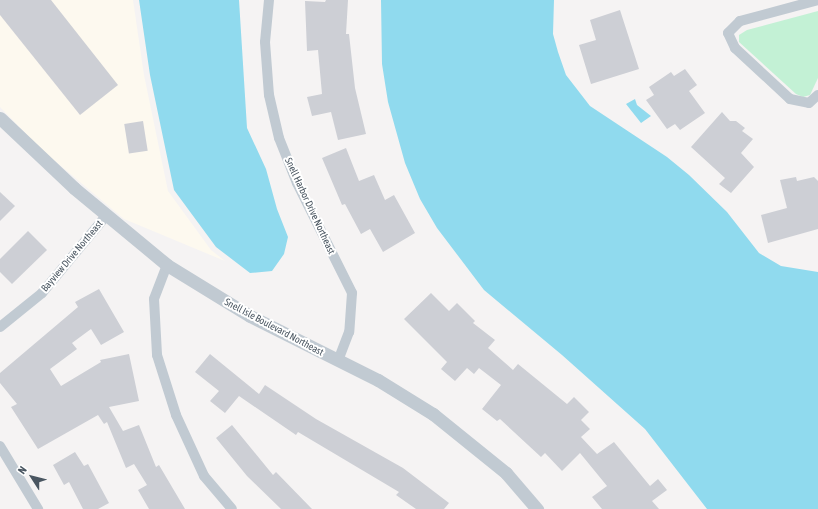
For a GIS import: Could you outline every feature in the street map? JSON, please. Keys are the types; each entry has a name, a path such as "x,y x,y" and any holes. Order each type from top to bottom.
{"street":[{"name":"Snell Harbor Drive Northeast","path":"269,0 265,42 268,87 279,138 297,183 352,293 349,332 338,361"},
{"path":"818,0 740,21 730,29 728,34 735,48 790,99 809,103 818,95"},
{"name":"Snell Isle Boulevard Northeast","path":"0,118 106,216 167,264 250,316 412,400 462,436 506,473 537,509"},
{"name":"Bayview Drive Northeast","path":"0,327 42,293 106,216"},
{"path":"167,264 154,299 157,355 176,415 204,476 232,509"},
{"path":"0,446 38,509"}],"shaded area":[{"path":"0,0 133,0 144,75 168,191 211,250 225,261 124,219 42,150 0,107"}],"green space":[{"path":"818,11 818,78 810,95 803,97 796,94 739,42 739,35 747,30"}],"water":[{"path":"139,0 239,0 247,128 266,169 277,209 288,237 284,254 272,271 250,273 216,247 174,190 150,75"},
{"path":"381,0 554,0 553,34 558,52 566,75 590,106 667,157 689,175 727,212 759,253 781,266 818,272 818,509 707,509 645,429 562,355 484,290 437,228 420,199 405,163 388,102 382,64"},
{"path":"635,99 637,105 651,116 641,123 626,104"}],"building":[{"path":"0,0 51,0 118,85 80,115 0,15"},
{"path":"326,0 348,0 346,34 349,34 355,88 366,134 338,140 331,112 312,116 307,97 322,94 318,50 307,51 305,1 325,2"},
{"path":"620,10 639,69 591,84 579,45 596,40 590,20"},
{"path":"685,69 697,85 689,91 705,113 680,130 675,124 667,129 646,100 654,95 649,87 671,72 674,76"},
{"path":"722,112 730,121 736,121 745,128 742,131 753,139 741,153 754,167 731,193 719,184 725,178 691,147"},
{"path":"143,121 148,151 129,154 124,124"},
{"path":"346,148 359,181 374,175 385,200 394,195 415,233 383,252 370,229 361,234 345,204 342,205 322,158"},
{"path":"796,177 797,181 814,177 818,181 818,229 768,243 761,215 787,208 780,180"},
{"path":"0,192 15,206 0,221"},
{"path":"28,231 47,250 12,284 0,272 0,259"},
{"path":"99,289 124,332 101,345 91,329 72,343 77,349 50,369 61,386 101,362 100,360 129,354 139,401 109,407 123,431 139,425 156,467 159,465 185,509 149,509 138,490 147,485 134,464 126,468 107,422 104,424 98,415 38,449 11,407 17,404 0,383 0,373 78,307 75,302"},
{"path":"431,293 449,311 457,303 475,321 473,323 495,340 488,348 513,370 518,364 567,404 574,397 589,412 581,420 590,429 581,437 597,454 614,442 650,486 658,479 667,490 652,501 659,509 602,509 592,497 607,486 580,453 562,471 545,453 541,457 500,419 497,421 482,409 501,385 479,368 474,374 467,368 455,381 441,369 447,362 404,319"},
{"path":"210,354 259,394 265,385 316,419 403,468 449,503 444,509 416,509 396,495 399,492 298,432 296,435 239,396 225,413 210,401 219,391 195,372"},
{"path":"232,425 273,475 276,472 312,509 281,509 247,476 216,438"},
{"path":"75,452 84,466 88,464 109,503 98,509 83,509 69,482 64,485 53,465"}]}
